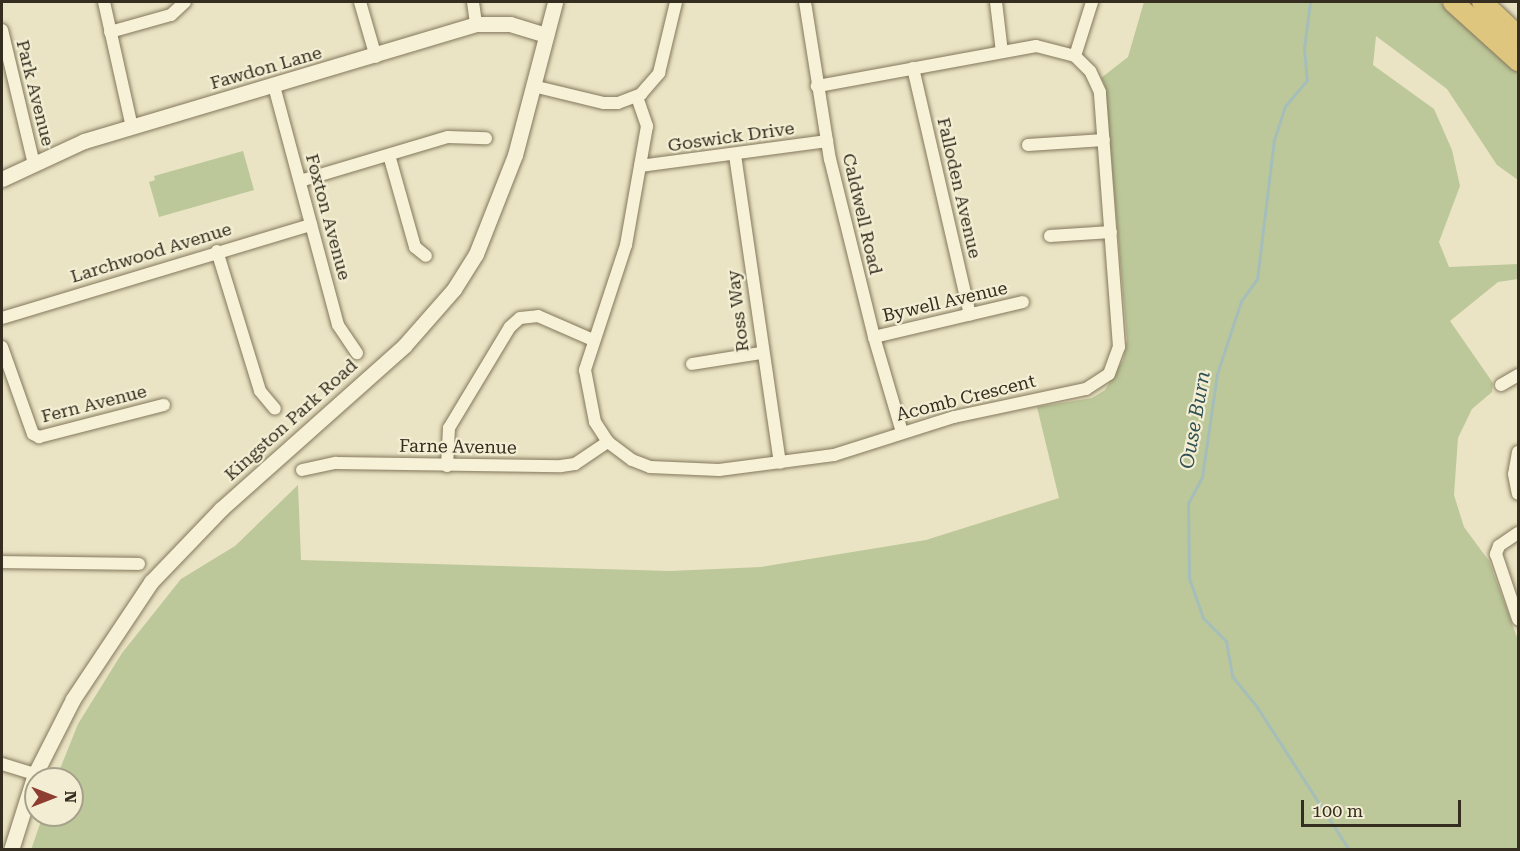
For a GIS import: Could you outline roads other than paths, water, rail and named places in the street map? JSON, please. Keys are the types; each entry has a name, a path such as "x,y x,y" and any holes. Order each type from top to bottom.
{"highway":[{"path":"1453,2 1518,61"},
{"path":"1482,2 1518,36"}],"street":[{"path":"104,2 132,127"},
{"path":"110,32 171,15 185,2"},
{"path":"360,2 376,57"},
{"path":"473,2 476,24"},
{"name":"Kingston Park Road","path":"39,767 93,664 172,557 221,509 404,346 454,289 490,224 515,155 555,2"},
{"path":"533,86 604,103 637,96 659,73 676,2"},
{"name":"Caldwell Road","path":"805,2 827,141 874,337 902,432"},
{"path":"996,2 1002,52"},
{"path":"817,86 1036,46 1075,56 1092,2"},
{"name":"Fawdon Lane","path":"2,179 84,141 376,57 476,24 510,24 546,34"},
{"name":"Park Avenue","path":"2,30 34,164"},
{"name":"Acomb Crescent","path":"637,96 647,126 626,245 593,340 585,370 585,387 595,422 608,442 650,467 719,470 834,455 902,432 1020,401 1086,389 1109,374 1119,347 1100,92 1090,71 1075,56"},
{"name":"Falloden Avenue","path":"913,68 970,315"},
{"name":"Foxton Avenue","path":"274,86 338,325 357,352"},
{"path":"300,181 448,137 486,138"},
{"path":"1028,145 1104,140"},
{"name":"Goswick Drive","path":"640,166 827,141"},
{"path":"389,155 416,247 426,256"},
{"name":"Ross Way","path":"735,155 761,353 780,463"},
{"name":"Larchwood Avenue","path":"2,318 217,251 311,225"},
{"path":"1050,236 1111,232"},
{"path":"217,251 260,392 274,409"},
{"name":"Bywell Avenue","path":"874,337 1023,302"},
{"path":"447,466 449,428 510,327 520,318 538,316 593,340"},
{"name":"Fern Avenue","path":"2,347 33,435 44,437 164,405"},
{"path":"692,364 761,353"},
{"path":"1501,385 1518,375"},
{"name":"Farne Avenue","path":"302,470 336,463 447,466 575,464 608,442"},
{"path":"1518,452 1514,474 1518,494"},
{"path":"1518,533 1499,546 1497,554 1518,619"},
{"path":"2,562 139,564"},
{"path":"2,764 24,771"},
{"name":"Kingston Park Road","path":"11,849 24,808"}],"waterway":[{"name":"Ouse Burn","path":"1310,2 1304,48 1307,80 1285,106 1274,139 1257,279 1241,301 1217,374 1202,477 1188,503 1189,578 1203,618 1226,641 1232,676 1257,707 1349,850"}]}
